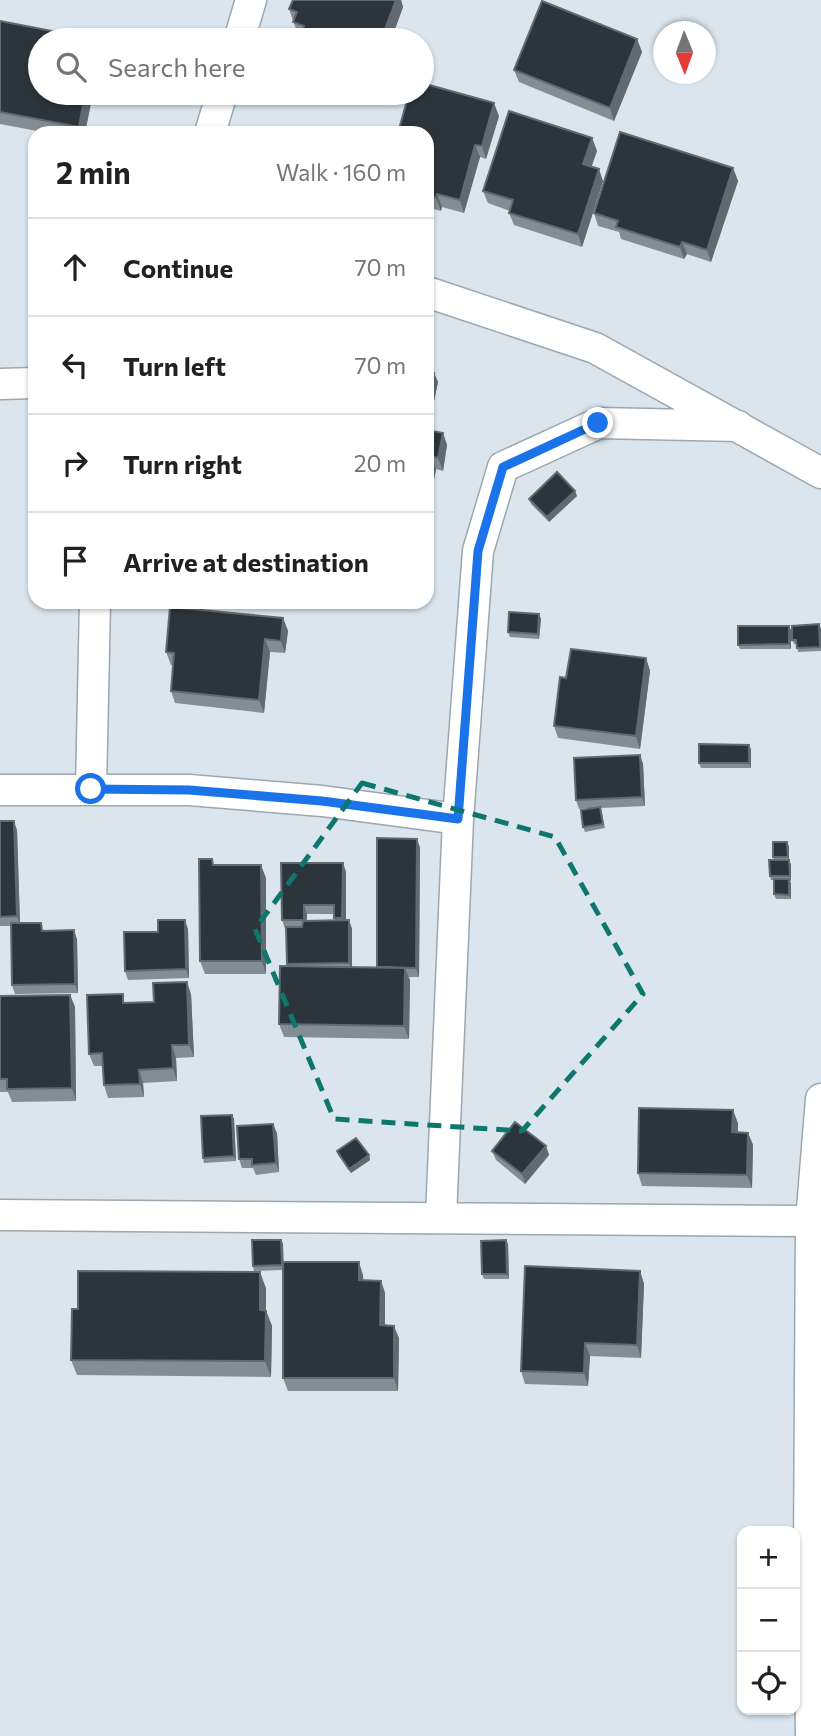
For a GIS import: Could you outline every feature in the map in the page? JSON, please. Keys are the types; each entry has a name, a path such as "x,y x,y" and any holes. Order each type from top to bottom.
{"street":[{"path":"243,28 251,0"},
{"path":"212,126 218,105"},
{"path":"434,294 596,348 821,473"},
{"path":"0,384 28,383"},
{"path":"441,1217 458,819 478,551 503,467 598,423 738,426"},
{"path":"91,789 95,609"},
{"path":"0,790 91,789 216,793 322,801 458,819"},
{"path":"811,1736 815,1554 811,1222 821,1099"},
{"path":"0,1215 811,1222"}],"highlighted area":[{"path":"362,783 555,837 643,994 522,1131 334,1119 255,929"}],"building":[{"path":"293,0 396,0 386,28 303,28 304,26 293,22 297,12 289,9"},
{"path":"542,1 637,39 610,108 514,70"},
{"path":"0,21 36,28 28,28 28,105 83,105 79,126 0,112"},
{"path":"434,86 494,103 482,146 475,145 460,200 437,194 434,197 434,126 400,126 406,105 434,105"},
{"path":"509,111 592,138 583,164 599,169 578,234 509,213 513,200 483,191"},
{"path":"620,132 733,168 707,250 682,242 680,247 616,227 618,221 594,213"},
{"path":"434,431 443,433 438,458 434,457"},
{"path":"557,472 575,491 547,517 529,499"},
{"path":"170,609 283,618 281,641 265,639 259,700 171,691 174,653 166,652"},
{"path":"509,612 539,614 538,634 508,632"},
{"path":"819,624 820,647 797,648 796,640 792,640 792,626"},
{"path":"738,626 789,626 789,644 738,645"},
{"path":"571,649 646,658 636,736 554,726 560,677 566,678"},
{"path":"699,744 749,745 749,763 699,763"},
{"path":"640,755 642,797 576,800 574,758"},
{"path":"600,807 603,824 583,827 581,810"},
{"path":"0,821 14,821 17,916 0,917"},
{"path":"377,838 417,839 416,968 377,967"},
{"path":"773,842 787,842 788,857 773,857"},
{"path":"199,859 212,859 213,865 261,865 262,961 200,961"},
{"path":"769,860 789,860 790,876 770,876"},
{"path":"281,863 343,863 342,918 334,918 334,905 304,905 304,920 282,920"},
{"path":"774,879 789,879 789,895 774,894"},
{"path":"158,920 185,920 186,969 125,971 124,932 158,932"},
{"path":"349,920 349,963 287,964 286,927 302,927 303,921"},
{"path":"11,923 41,923 42,931 74,930 75,984 12,985"},
{"path":"280,966 405,968 404,1026 279,1024"},
{"path":"187,982 189,1045 172,1045 173,1068 139,1070 140,1084 104,1085 102,1053 89,1054 87,995 123,994 123,1003 154,1002 153,983"},
{"path":"70,995 72,1088 7,1089 7,1079 0,1079 0,996"},
{"path":"639,1108 733,1110 732,1132 748,1133 747,1175 638,1173"},
{"path":"232,1115 234,1156 203,1158 201,1116"},
{"path":"515,1122 546,1146 522,1174 492,1151"},
{"path":"273,1124 276,1163 252,1165 252,1159 239,1159 237,1126"},
{"path":"356,1138 369,1155 349,1169 337,1151"},
{"path":"252,1240 281,1240 282,1265 253,1266"},
{"path":"506,1240 507,1274 482,1274 481,1241"},
{"path":"283,1262 359,1262 359,1280 381,1281 380,1325 394,1326 394,1378 283,1378"},
{"path":"525,1266 640,1271 637,1345 585,1343 584,1373 521,1371"},
{"path":"78,1271 260,1272 260,1310 266,1311 265,1361 71,1360 72,1309 78,1309"}],"route":[{"path":"91,789 189,790 322,801 458,819 478,551 503,467 598,423"}]}
